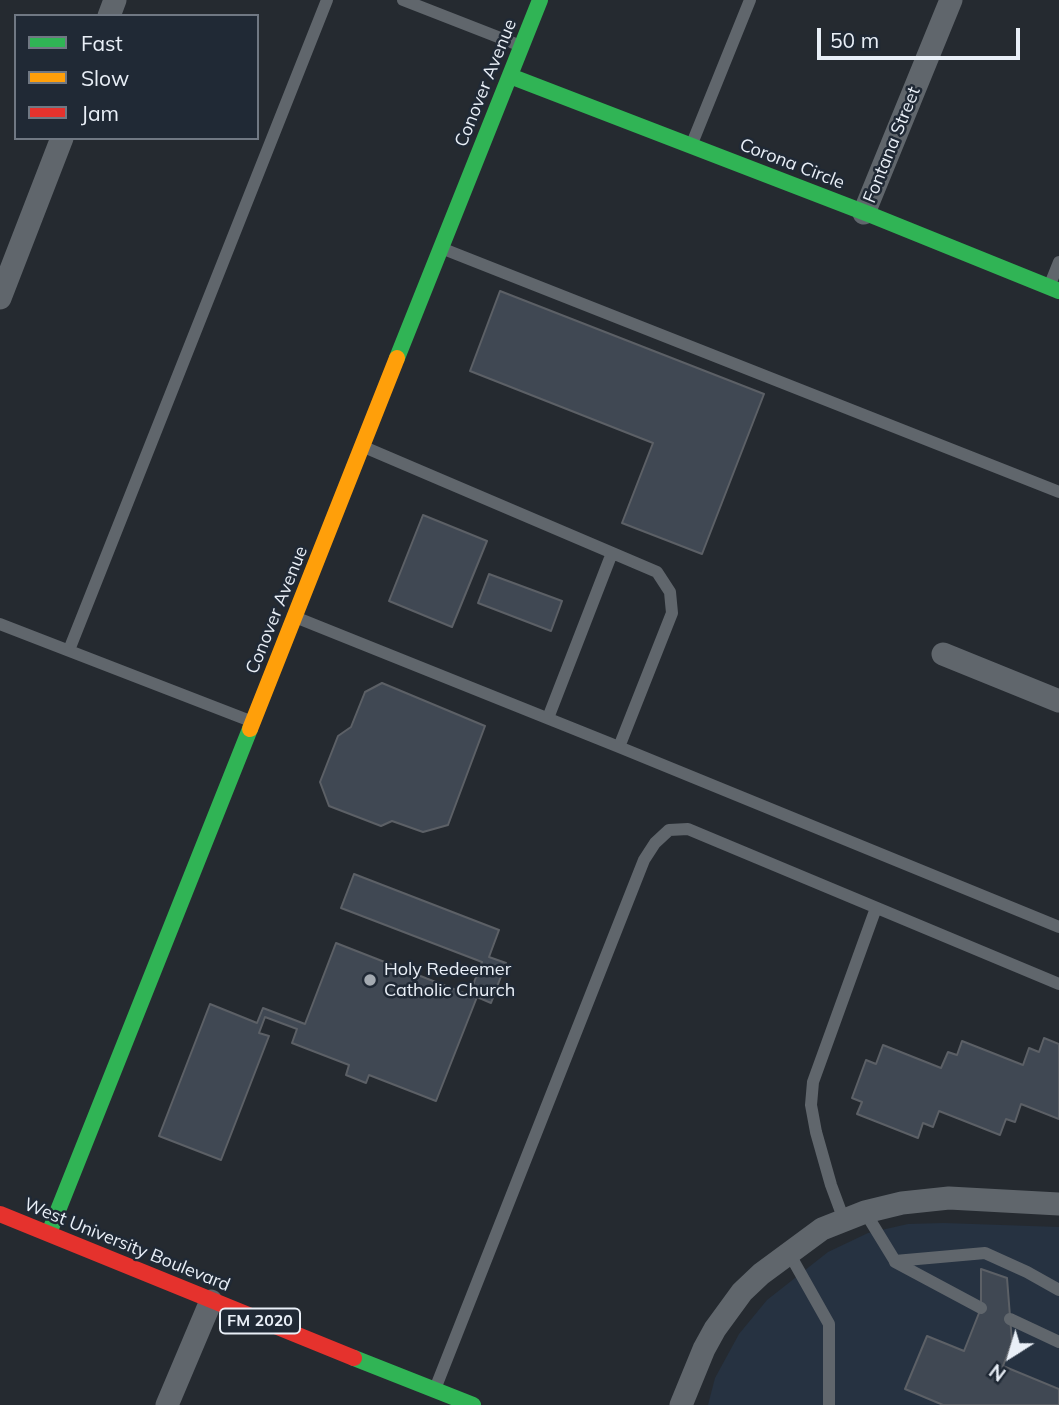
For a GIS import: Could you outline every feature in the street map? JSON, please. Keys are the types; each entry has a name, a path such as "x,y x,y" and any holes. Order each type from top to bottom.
{"street":[{"name":"Conover Avenue","path":"49,1233 540,0"},
{"name":"Fontana Street","path":"864,213 951,0"},
{"name":"Corona Circle","path":"510,76 1054,289"},
{"path":"0,298 61,140"},
{"path":"943,654 1059,701"},
{"path":"681,1405 704,1349 742,1292 761,1273 822,1229 855,1216 902,1203 949,1198 1059,1204"},
{"name":"West University Boulevard","path":"0,1214 473,1405"},
{"path":"167,1405 211,1301"}],"lane":[{"path":"69,650 327,0"},
{"path":"403,0 522,46"},
{"path":"691,146 750,0"},
{"path":"441,248 1059,492"},
{"path":"1054,289 1059,262"},
{"path":"362,446 657,572 670,592 672,613 620,747"},
{"path":"548,718 612,553"},
{"path":"294,617 1059,927"},
{"path":"0,624 253,722"},
{"path":"434,1390 639,873 654,843 669,830 688,829 1059,984"},
{"path":"876,908 813,1082 811,1105 816,1132 831,1185 894,1261 982,1308"},
{"path":"789,1253 829,1324 828,1405"},
{"path":"894,1261 985,1253 1059,1290"},
{"path":"1010,1319 1059,1342"}],"shaded area":[{"path":"908,1224 1059,1227 1059,1405 708,1405 715,1378 739,1334 767,1300 828,1252 868,1233"}],"building":[{"path":"500,291 764,394 702,554 622,523 653,443 470,371"},
{"path":"423,515 487,541 452,627 389,601"},
{"path":"489,574 562,601 551,631 478,603"},
{"path":"382,683 485,726 448,825 423,832 392,821 381,826 329,806 320,782 338,736 351,727 365,692"},
{"path":"354,874 499,930 489,957 506,963 491,1003 477,997 436,1101 369,1075 366,1083 346,1075 349,1065 292,1043 297,1029 265,1017 259,1033 269,1036 221,1160 159,1136 210,1004 257,1023 263,1008 305,1024 336,943 469,995 482,962 341,908"},
{"path":"1044,1038 1059,1044 1059,1119 1021,1104 1015,1122 1006,1119 1000,1135 939,1111 933,1127 923,1123 918,1138 857,1114 862,1102 852,1098 866,1060 876,1064 883,1045 941,1068 948,1052 957,1055 962,1041 1023,1065 1029,1048 1039,1052"},
{"path":"981,1269 1007,1278 1012,1342 1003,1366 1059,1389 1059,1405 943,1405 905,1389 927,1336 964,1351 981,1308"}],"traffic: fast":[{"path":"397,358 540,0"},
{"path":"510,76 871,215 1059,291"},
{"path":"49,1233 250,729"},
{"path":"354,1358 473,1405"}],"traffic: slow":[{"path":"250,729 397,358"}],"traffic: jam":[{"path":"0,1214 354,1358"}],"place":[{"name":"Holy Redeemer Catholic Church","path":"370,980"}]}
